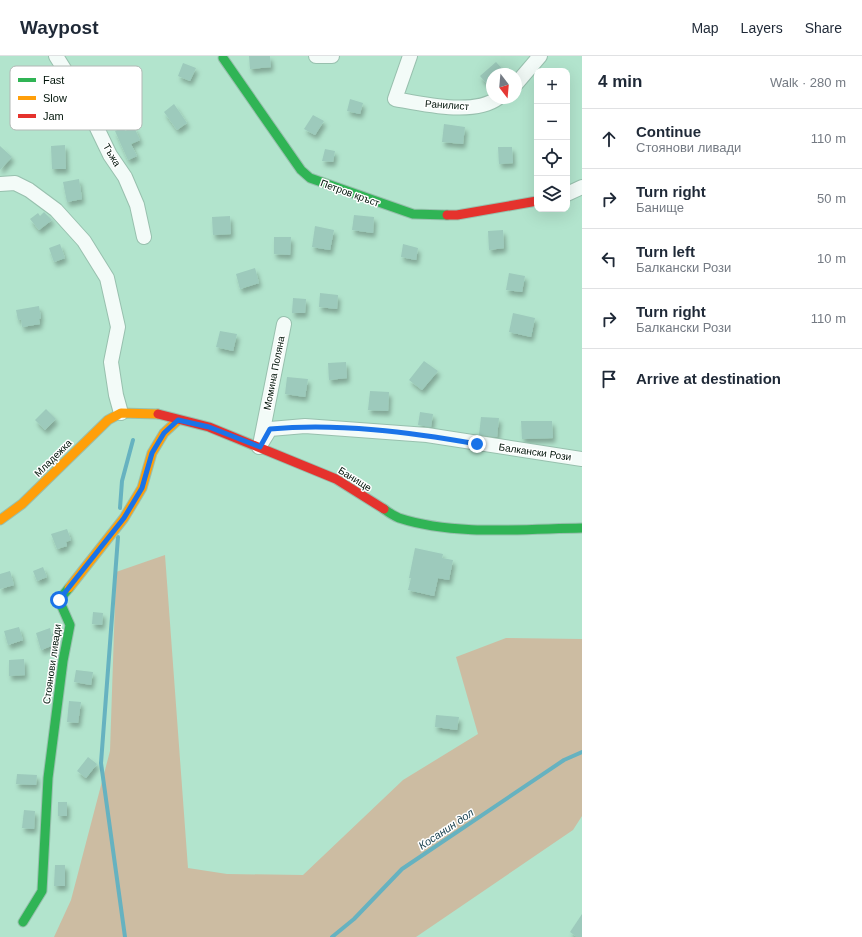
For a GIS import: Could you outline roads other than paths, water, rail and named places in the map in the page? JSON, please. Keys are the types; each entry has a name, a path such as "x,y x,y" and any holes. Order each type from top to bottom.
{"street":[{"name":"Тъжа","path":"56,56 62,66"},
{"path":"316,56 332,56"},
{"name":"Ранилист","path":"410,56 394,99 428,104 476,106 488,104"},
{"path":"522,77 540,56"},
{"name":"Петров кръст","path":"223,58 301,170 310,178 413,214 457,215 534,202"},
{"name":"Тъжа","path":"98,130 110,155 125,177 137,205 144,237"},
{"path":"0,184 15,183 29,190 56,210 84,242 107,278 118,327 111,362 116,395 121,413"},
{"path":"570,193 582,187"},
{"name":"Момина Поляна","path":"260,447 284,324"},
{"name":"Банище","path":"121,413 154,413 209,427 336,479 398,518 450,528 582,528"},
{"name":"Младежка","path":"0,520 22,504 108,420 121,413"},
{"name":"Стоянови ливади","path":"23,922 42,891 48,778 63,661 70,625 59,600 124,518 142,488 152,453 164,433 178,420"},
{"name":"Балкански Рози","path":"260,447 270,429 304,426 426,435 582,459"}],"waterway":[{"path":"120,508 122,481 133,440"},
{"path":"118,537 101,763 125,937"},
{"name":"Косанин дол","path":"332,937 354,919 402,869 564,760 582,752"}]}
